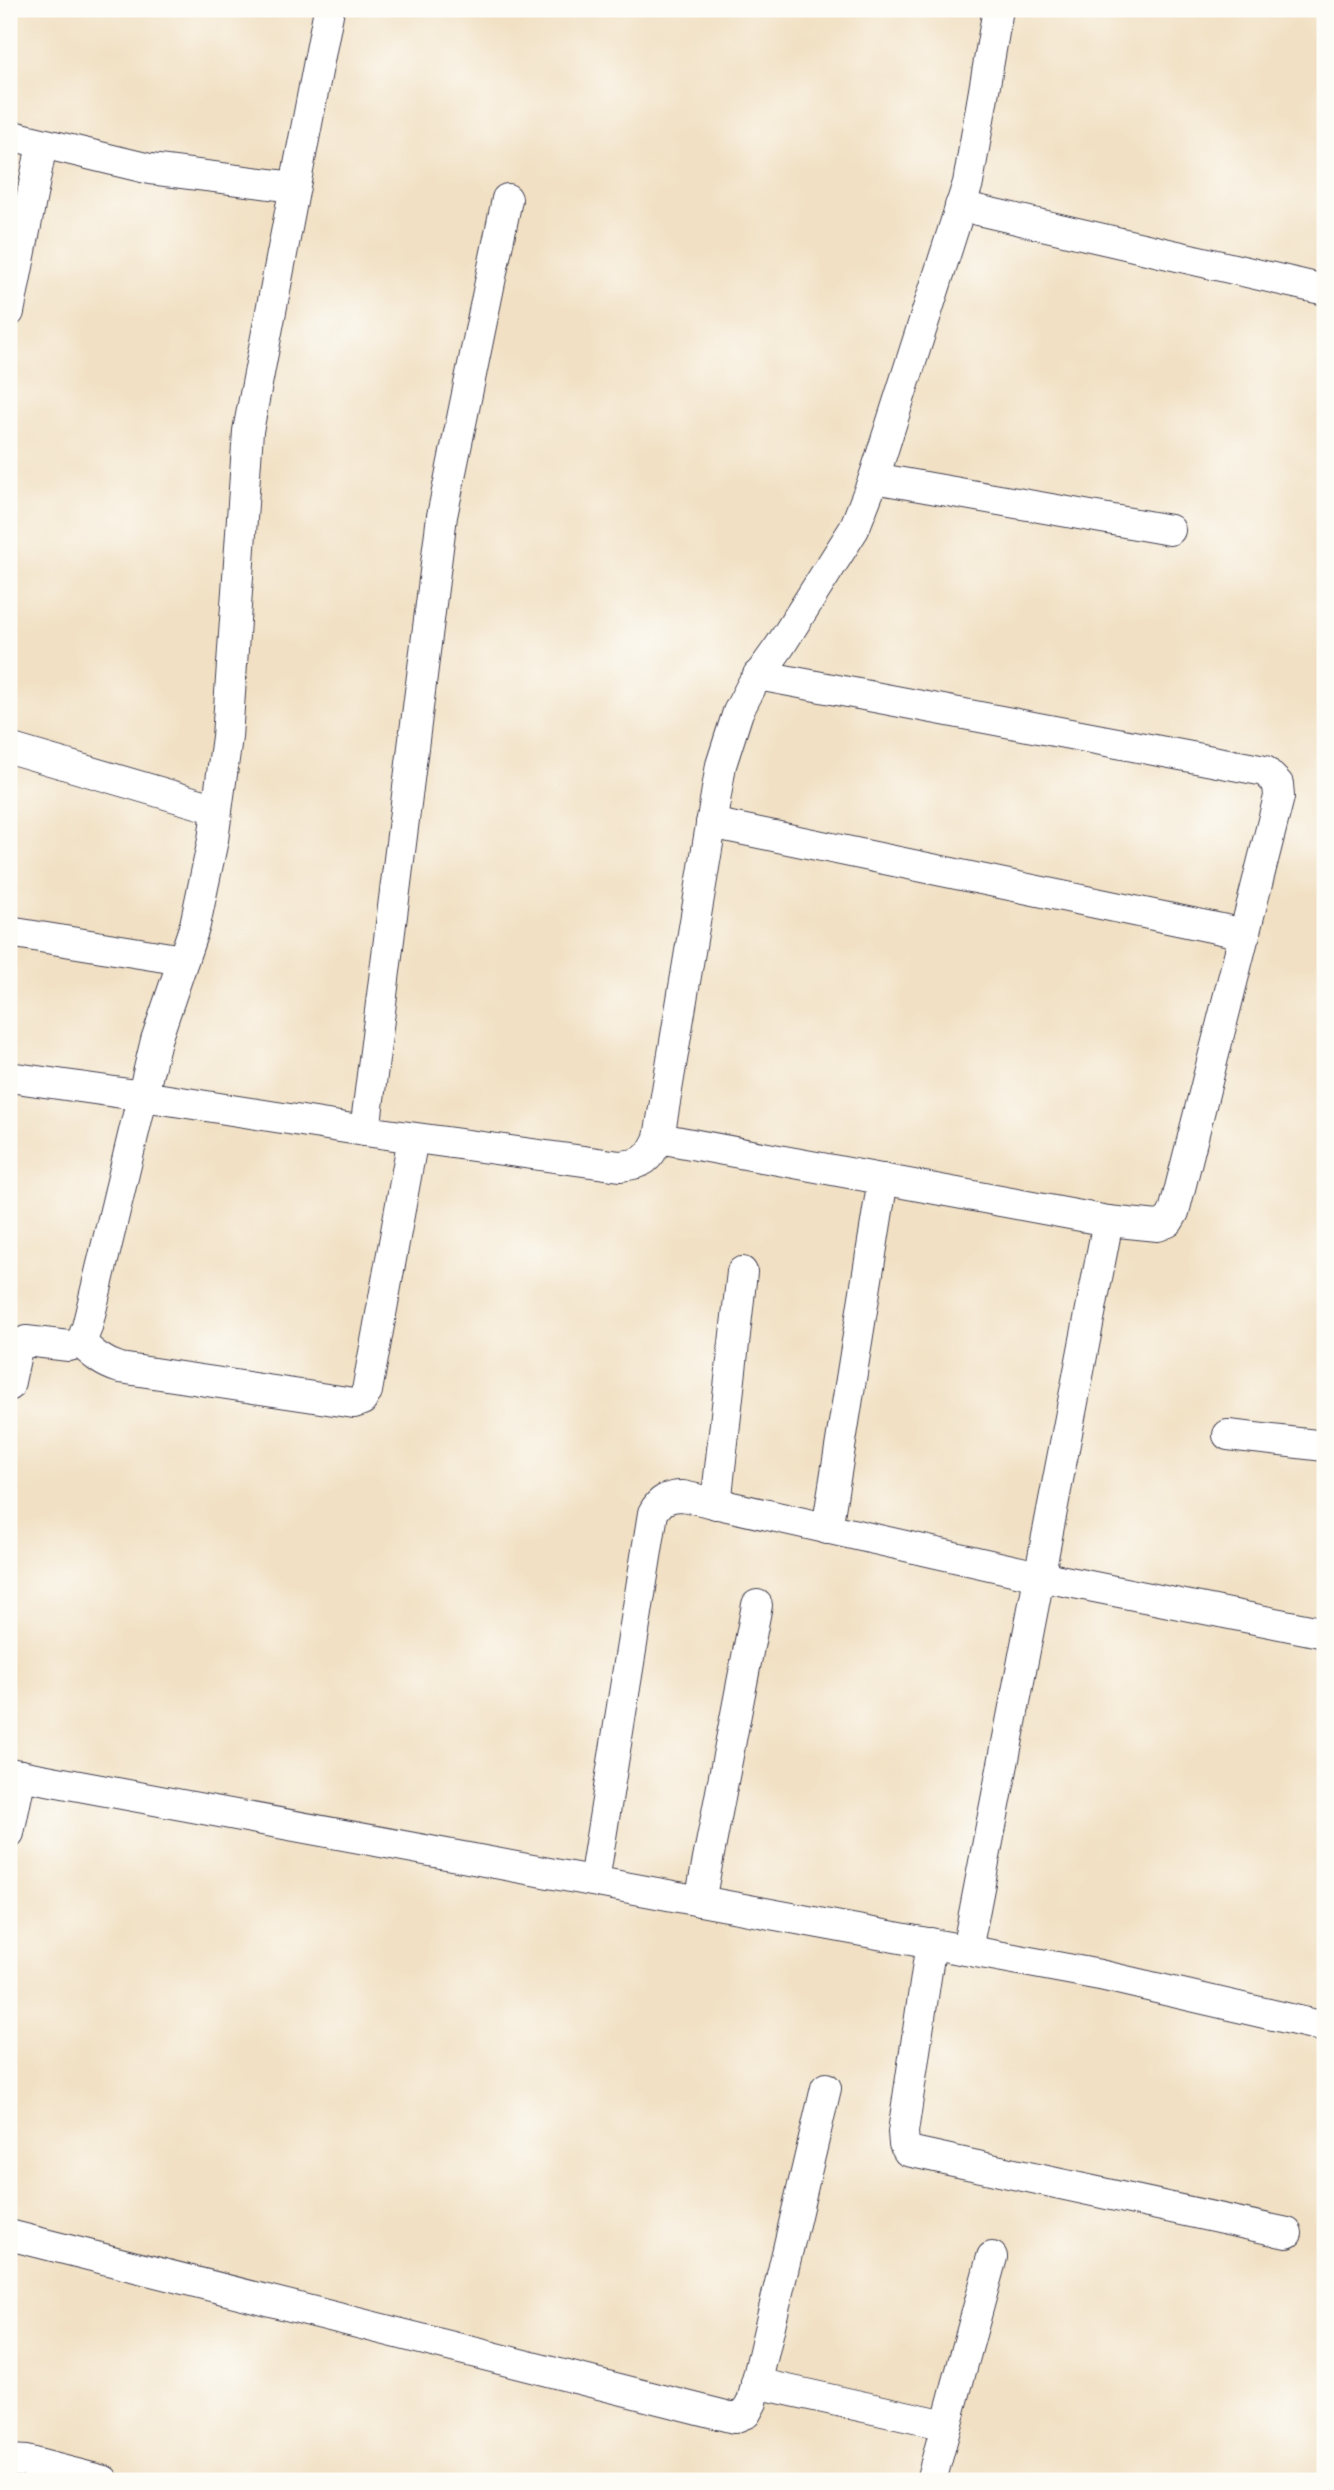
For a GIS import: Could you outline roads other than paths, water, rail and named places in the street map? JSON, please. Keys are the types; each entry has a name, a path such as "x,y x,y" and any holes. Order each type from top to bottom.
{"street":[{"path":"81,1343 156,1040 197,913 213,840 228,737 248,431 329,9"},
{"path":"9,1077 413,1138 620,1166 638,1164 652,1154 659,1138 720,765 738,712 758,675 780,646 854,529 874,478 968,183 999,9"},
{"path":"9,135 150,169 294,187"},
{"path":"9,312 42,144"},
{"path":"365,1131 442,516 507,199"},
{"path":"960,206 1325,290"},
{"path":"874,478 1170,530"},
{"path":"659,1138 1108,1221 1158,1226 1168,1222 1174,1212 1279,797 1278,784 1265,771 758,675"},
{"path":"9,748 217,809"},
{"path":"711,823 1245,934"},
{"path":"9,932 183,960"},
{"path":"81,1343 96,1357 120,1368 354,1403 362,1400 367,1391 413,1138"},
{"path":"827,1529 883,1179"},
{"path":"967,1950 1108,1221"},
{"path":"716,1504 742,1272"},
{"path":"9,1386 16,1349 26,1341 69,1346 81,1343"},
{"path":"1228,1435 1325,1447"},
{"path":"593,1881 653,1513 658,1504 669,1496 683,1496 1039,1577 1325,1633"},
{"path":"700,1901 757,1605"},
{"path":"9,1833 15,1774 1100,1975 1325,2027"},
{"path":"931,1943 903,2132 908,2151 1287,2233"},
{"path":"9,2235 734,2418 746,2413 752,2402 826,2088"},
{"path":"931,2481 992,2257"},
{"path":"756,2383 946,2425"},
{"path":"9,2460 26,2461 104,2481"}]}
